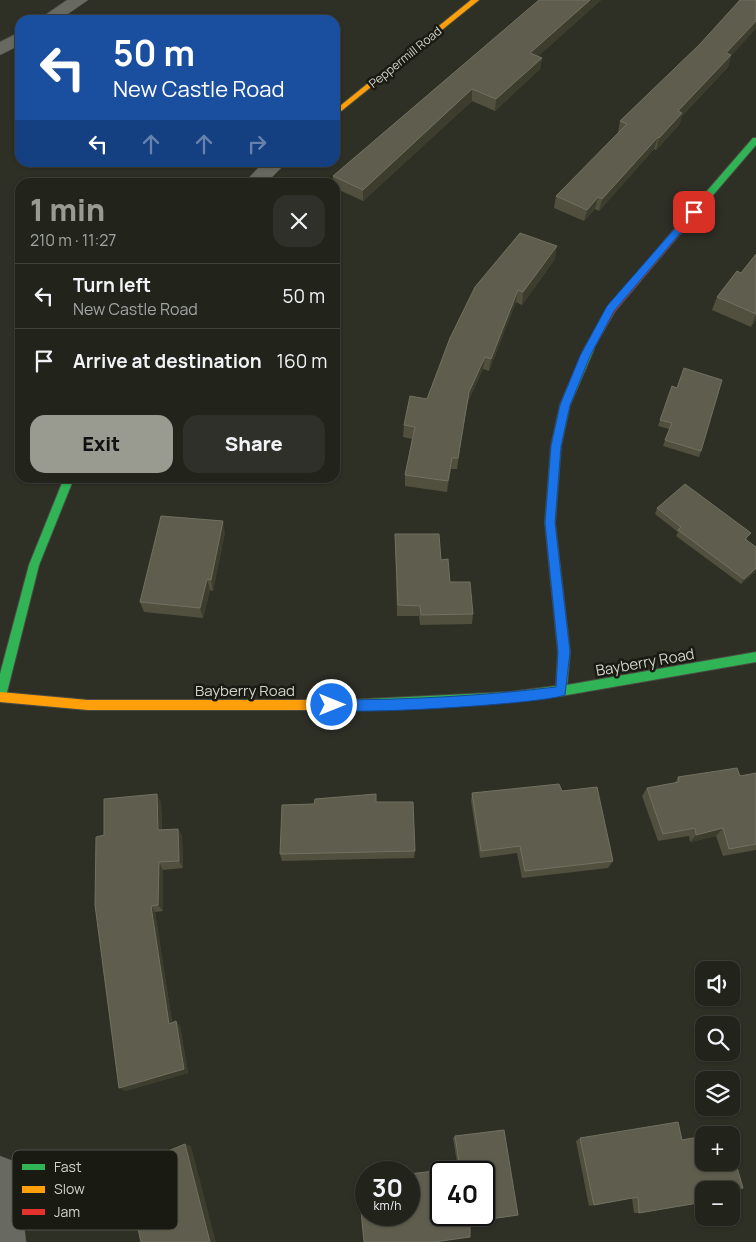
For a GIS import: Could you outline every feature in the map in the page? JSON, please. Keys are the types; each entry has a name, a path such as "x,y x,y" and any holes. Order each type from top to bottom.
{"street":[{"path":"55,15 79,0"},
{"name":"Peppermill Road","path":"340,110 475,0"},
{"path":"0,50 15,40"},
{"path":"561,691 564,652 550,523 556,446 565,405 585,356 611,309 756,140"},
{"path":"259,178 272,167"},
{"path":"0,696 34,565 67,483"},
{"name":"Bayberry Road","path":"0,696 88,705 369,706 510,698 756,657"},
{"path":"0,1174 7,1242"}],"building":[{"path":"539,0 590,0 530,53 542,58 496,99 472,89 363,190 333,176"},
{"path":"740,0 756,0 756,21 726,53 731,55 678,111 682,113 602,199 598,197 587,210 556,196 627,124 620,121 700,44"},
{"path":"520,233 557,246 523,292 518,290 491,359 485,357 469,392 458,458 452,458 448,481 405,475 415,427 404,425 410,396 427,399 450,338 475,287"},
{"path":"756,254 756,314 717,297 737,271 741,273"},
{"path":"684,368 722,380 701,451 665,440 672,423 660,420 672,386 677,388"},
{"path":"685,484 751,533 745,539 756,547 756,568 744,579 678,530 681,527 657,508"},
{"path":"161,516 223,521 211,580 207,579 200,608 140,602"},
{"path":"395,534 439,534 441,560 448,559 450,582 470,582 473,614 421,615 420,606 398,605"},
{"path":"737,768 740,776 756,773 756,844 729,849 723,828 696,835 695,828 663,834 647,788 679,782 678,777"},
{"path":"559,784 562,791 597,787 613,861 525,871 520,846 481,851 472,793"},
{"path":"157,794 158,830 178,829 179,861 159,862 158,905 151,906 169,1024 176,1021 184,1069 119,1088 95,905 96,837 104,835 104,799"},
{"path":"376,794 376,802 413,802 415,851 280,854 282,805 314,804 315,799"},
{"path":"678,1122 682,1140 695,1138 695,1171 738,1171 743,1188 740,1188 740,1181 695,1181 695,1204 639,1213 638,1197 594,1205 580,1138"},
{"path":"504,1130 518,1215 495,1218 495,1161 459,1161 455,1136"},
{"path":"185,1144 210,1242 141,1242 138,1230 178,1230 178,1150 170,1150"},
{"path":"430,1172 430,1226 470,1226 470,1237 434,1242 364,1242 362,1226 420,1226 420,1173"}],"traffic: fast":[{"path":"698,207 756,140"},
{"path":"561,691 564,652 550,523 556,446 565,405 589,349"},
{"path":"0,696 34,565 67,483"},
{"path":"347,705 510,697 561,691 756,657"}],"traffic: slow":[{"path":"340,110 475,0"},
{"path":"0,697 88,705 347,705"}],"traffic: jam":[{"path":"589,349 611,309 698,207"}],"route":[{"path":"332,705 369,706 510,698 561,691 564,652 550,523 556,446 565,405 585,356 611,309 694,212"}]}
